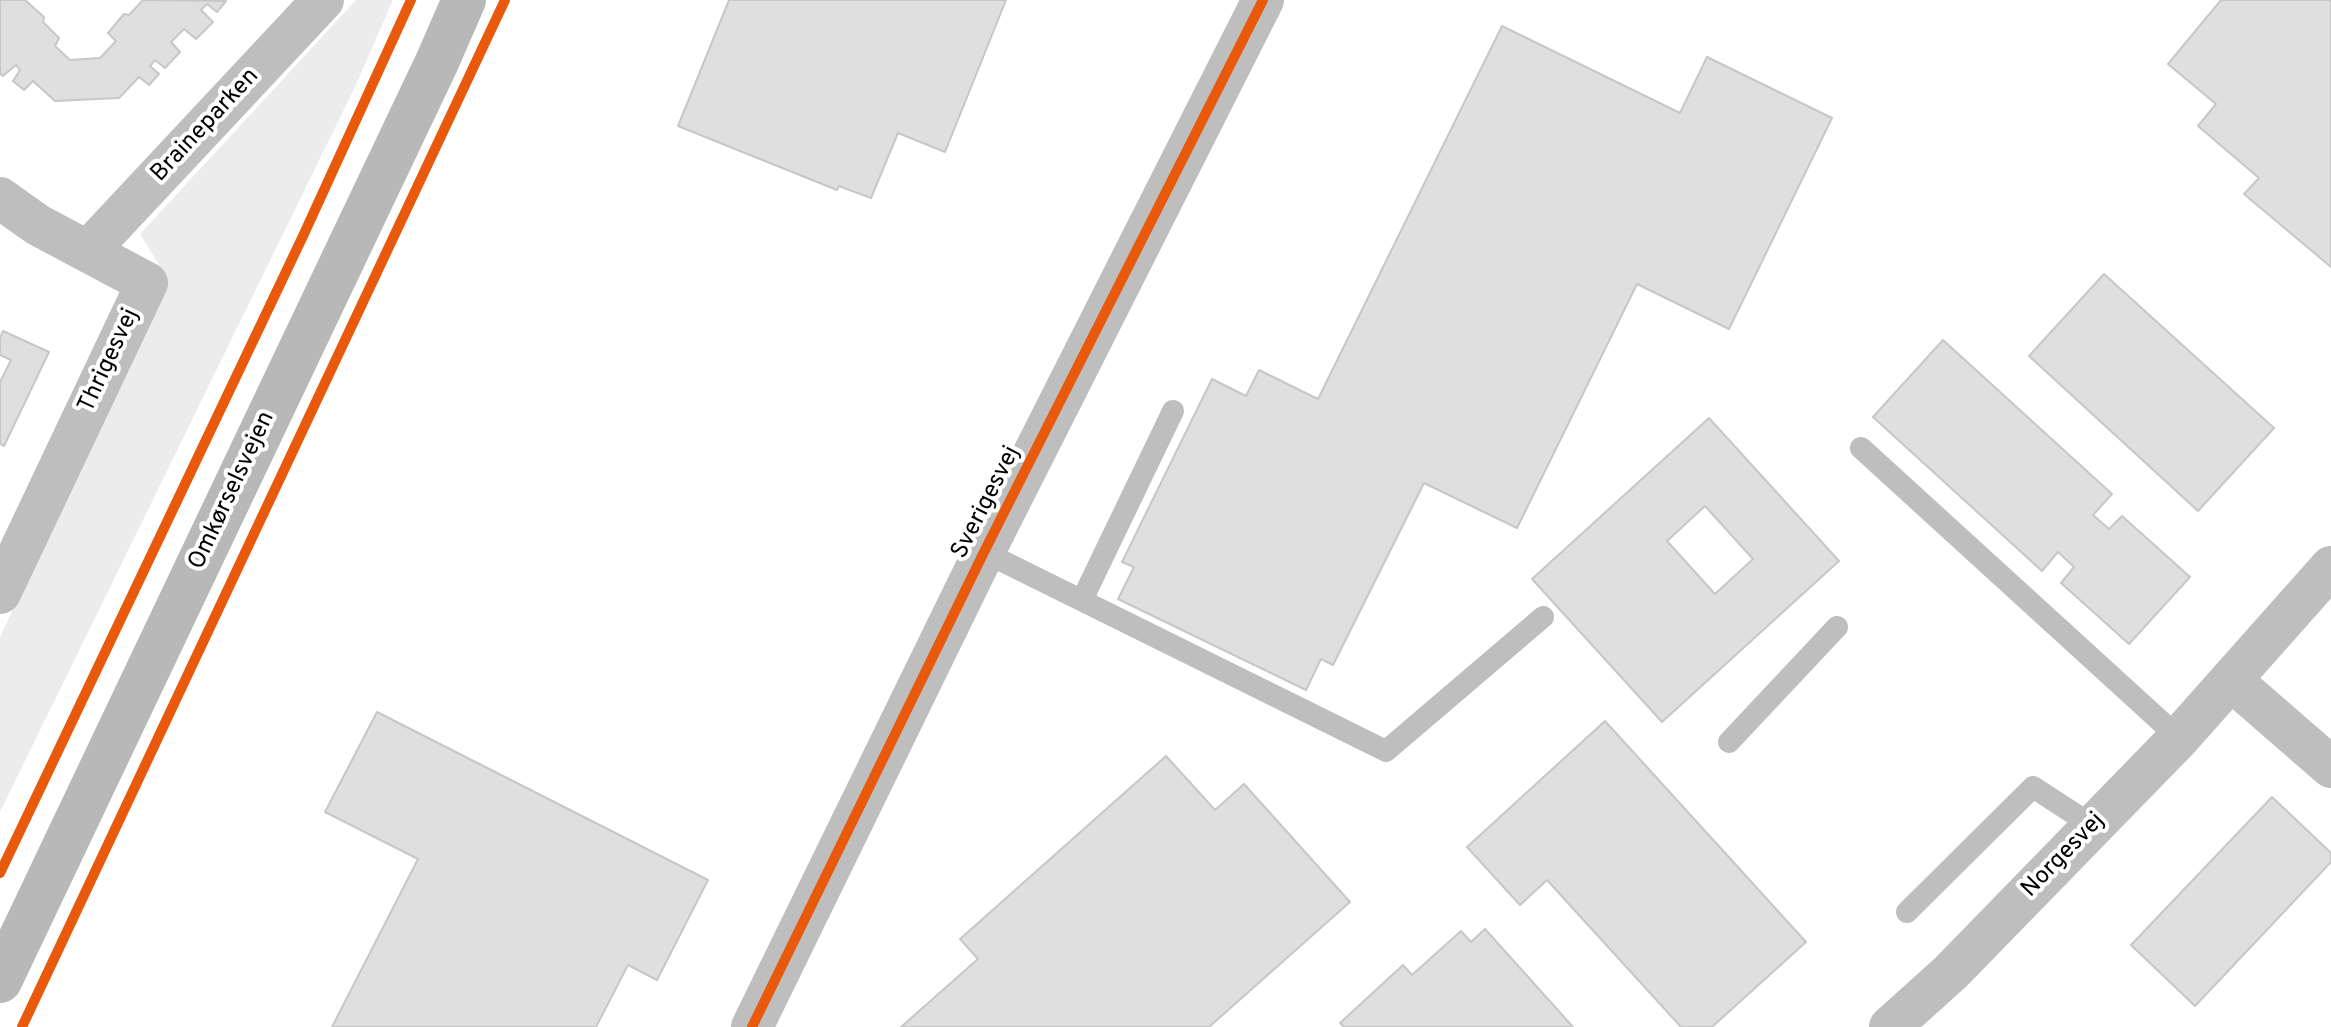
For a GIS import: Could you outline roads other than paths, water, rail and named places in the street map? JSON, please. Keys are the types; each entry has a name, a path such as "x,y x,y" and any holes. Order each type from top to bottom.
{"main road":[{"name":"Omkørselsvejen","path":"0,981 464,0"}],"street":[{"name":"Braineparken","path":"88,251 323,0"},
{"name":"Sverigesvej","path":"752,1027 984,552 1263,0"},
{"name":"Thrigesvej","path":"0,198 38,225 147,283 0,593"},
{"name":"Norgesvej","path":"1890,1027 1951,972 2179,738 2331,567"},
{"path":"2232,681 2331,767"}],"lane":[{"path":"1082,600 1173,411"},
{"path":"1861,448 2179,738"},
{"path":"984,552 1386,751 1543,617"},
{"path":"1729,742 1837,627"},
{"path":"1907,912 2033,787 2093,826"}]}
